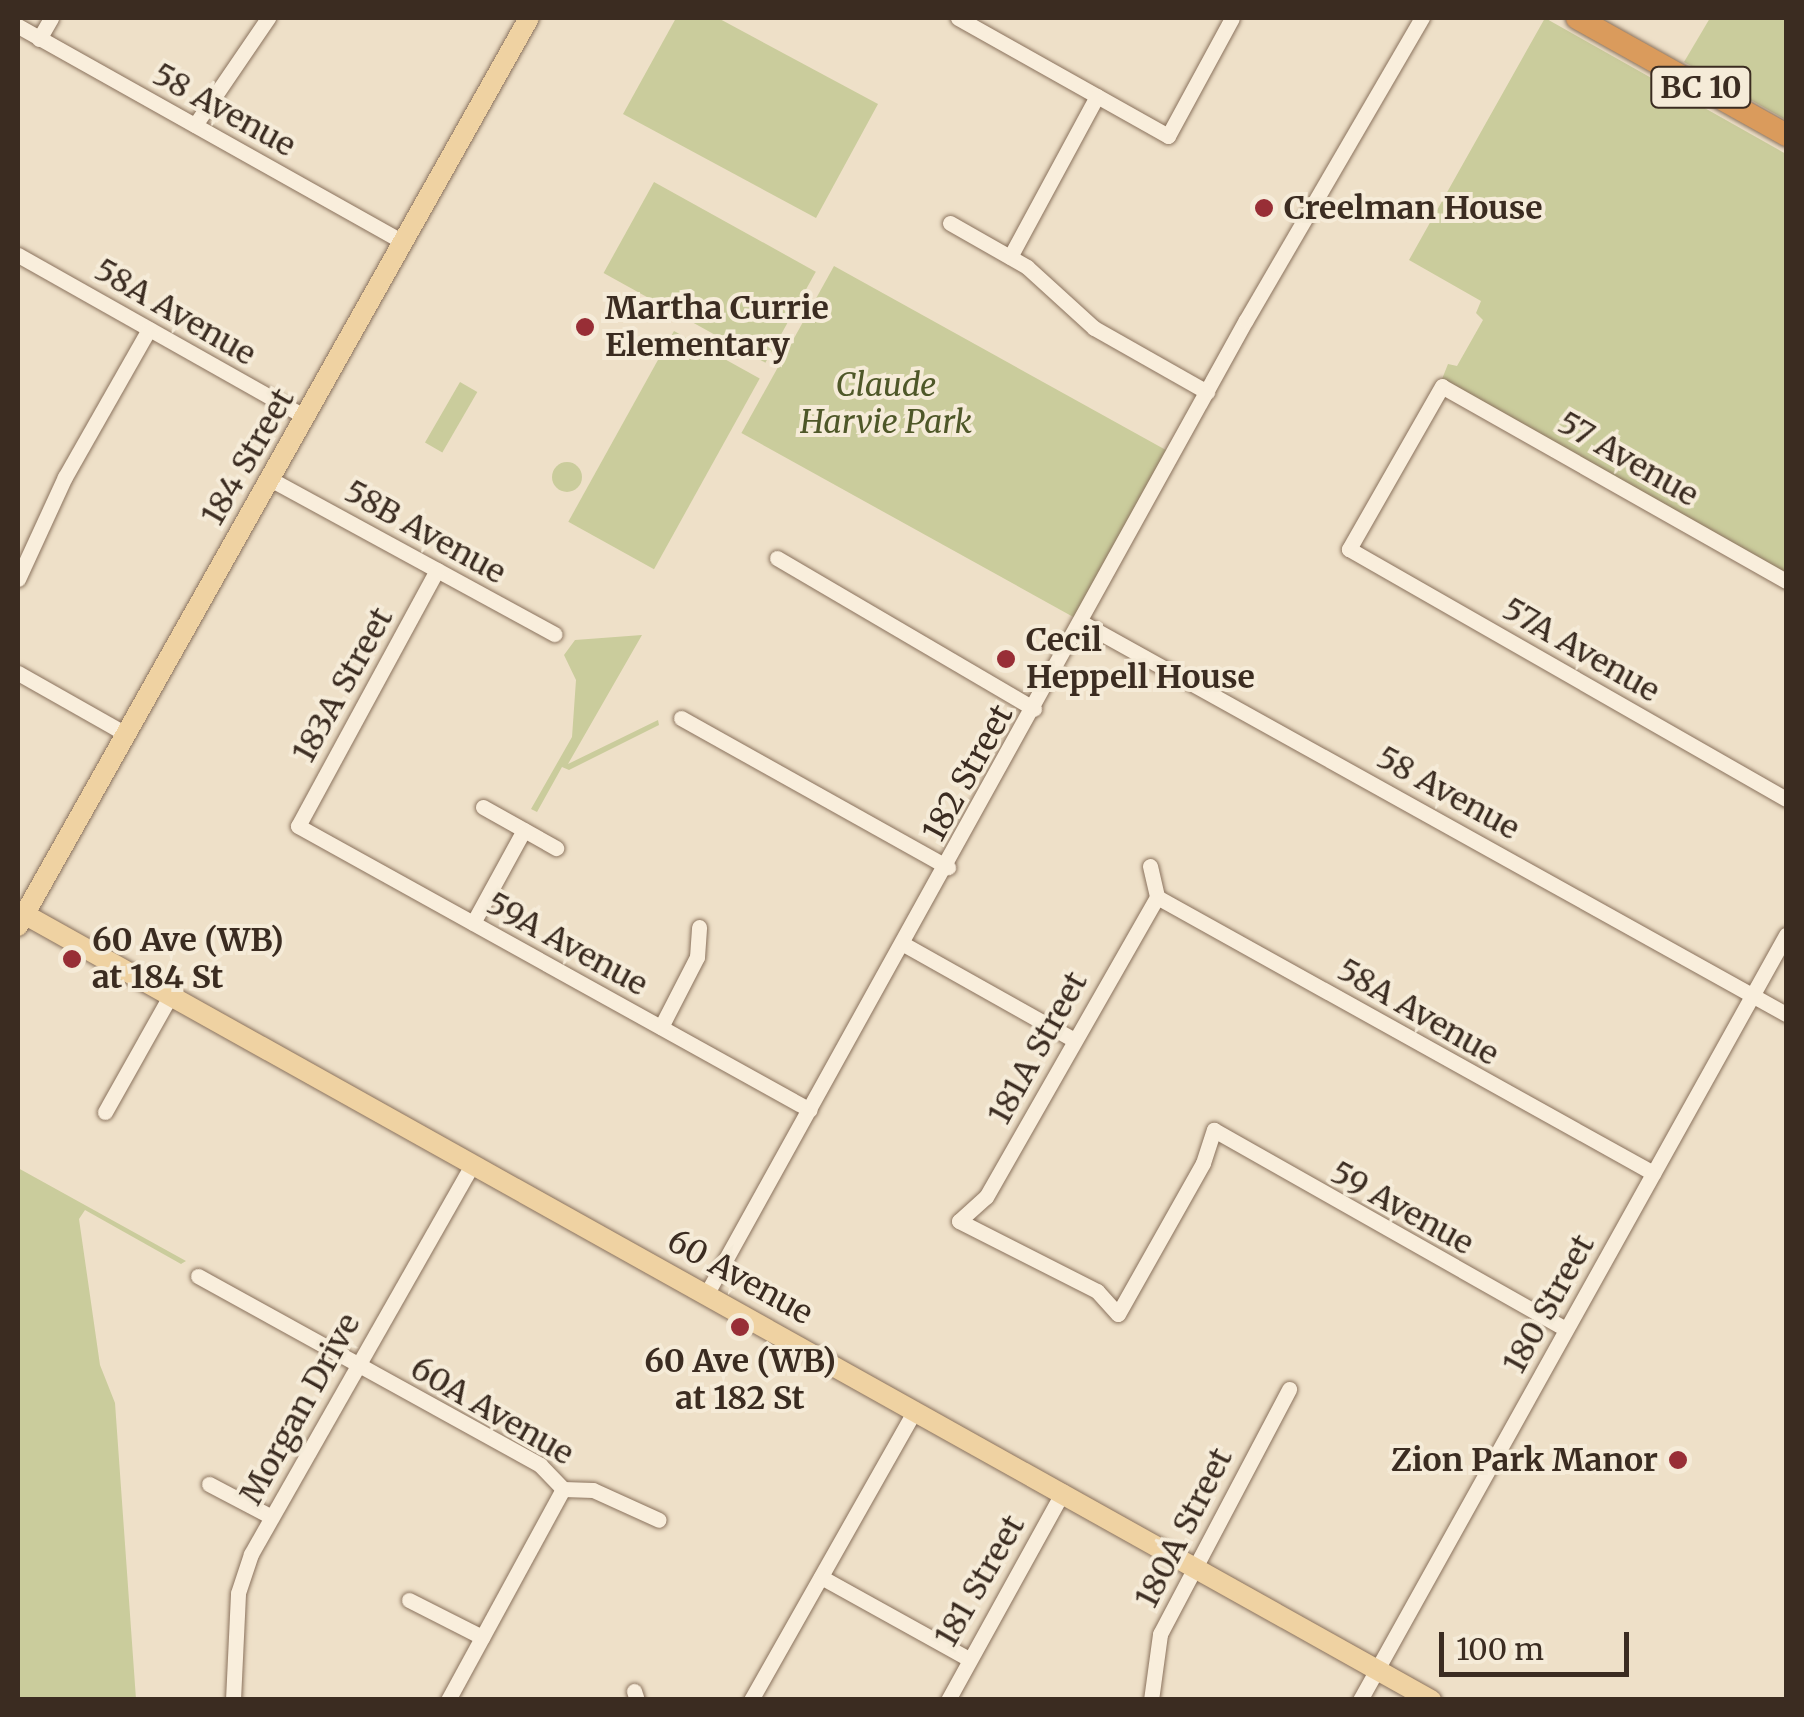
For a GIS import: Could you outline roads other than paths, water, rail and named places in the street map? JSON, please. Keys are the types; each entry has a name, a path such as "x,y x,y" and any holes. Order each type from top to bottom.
{"highway":[{"name":"BC 10","path":"1577,18 1786,135"}],"main road":[{"name":"184 Street","path":"20,917 529,18"},
{"name":"60 Avenue","path":"20,917 473,1163 1431,1700"}],"street":[{"path":"39,38 51,18"},
{"path":"195,125 268,18"},
{"path":"958,18 1168,136 1232,18"},
{"name":"182 Street","path":"707,1293 905,946 1207,392 1422,18"},
{"name":"58 Avenue","path":"18,26 404,242"},
{"path":"1010,257 1096,96"},
{"path":"950,223 1010,257 1094,328 1207,392"},
{"name":"58A Avenue","path":"18,255 305,418"},
{"path":"18,579 24,543 149,329"},
{"name":"57 Avenue","path":"1348,549 1442,386 1786,581"},
{"name":"58B Avenue","path":"270,479 554,634"},
{"name":"57A Avenue","path":"1348,549 1786,799"},
{"path":"777,558 1034,708"},
{"name":"183A Street","path":"298,826 437,570"},
{"name":"58 Avenue","path":"1082,622 1786,1014"},
{"path":"18,674 126,734"},
{"path":"681,718 948,867"},
{"path":"483,807 556,848"},
{"name":"59A Avenue","path":"298,826 810,1110"},
{"path":"473,923 524,830"},
{"path":"1150,866 1157,897"},
{"name":"58A Avenue","path":"1157,897 1653,1173"},
{"name":"181A Street","path":"1118,1314 1097,1292 960,1220 986,1197 1157,897"},
{"path":"661,1027 697,956 698,927"},
{"name":"180 Street","path":"1360,1700 1786,935"},
{"path":"905,946 1074,1040"},
{"path":"105,1112 170,996"},
{"name":"59 Avenue","path":"1118,1314 1203,1164 1214,1130 1566,1329"},
{"name":"Morgan Drive","path":"233,1700 238,1593 270,1516 473,1163"},
{"name":"60A Avenue","path":"198,1276 540,1465 563,1489 593,1490 659,1520"},
{"name":"180A Street","path":"1151,1700 1160,1634 1288,1389"},
{"path":"751,1700 915,1410"},
{"path":"209,1484 270,1516"},
{"path":"448,1700 563,1489"},
{"name":"181 Street","path":"948,1700 967,1658 1063,1492"},
{"path":"821,1577 967,1658"},
{"path":"410,1600 482,1638"}],"place":[{"name":"Creelman House","path":"1264,208"},
{"name":"Martha Currie Elementary","path":"585,327"},
{"name":"Cecil Heppell House","path":"1006,659"},
{"name":"60 Ave (WB) at 184 St","path":"72,959"},
{"name":"60 Ave (WB) at 182 St","path":"740,1327"},
{"name":"Zion Park Manor","path":"1678,1460"}],"park label":[{"name":"Claude Harvie Park","path":"886,404"}]}
